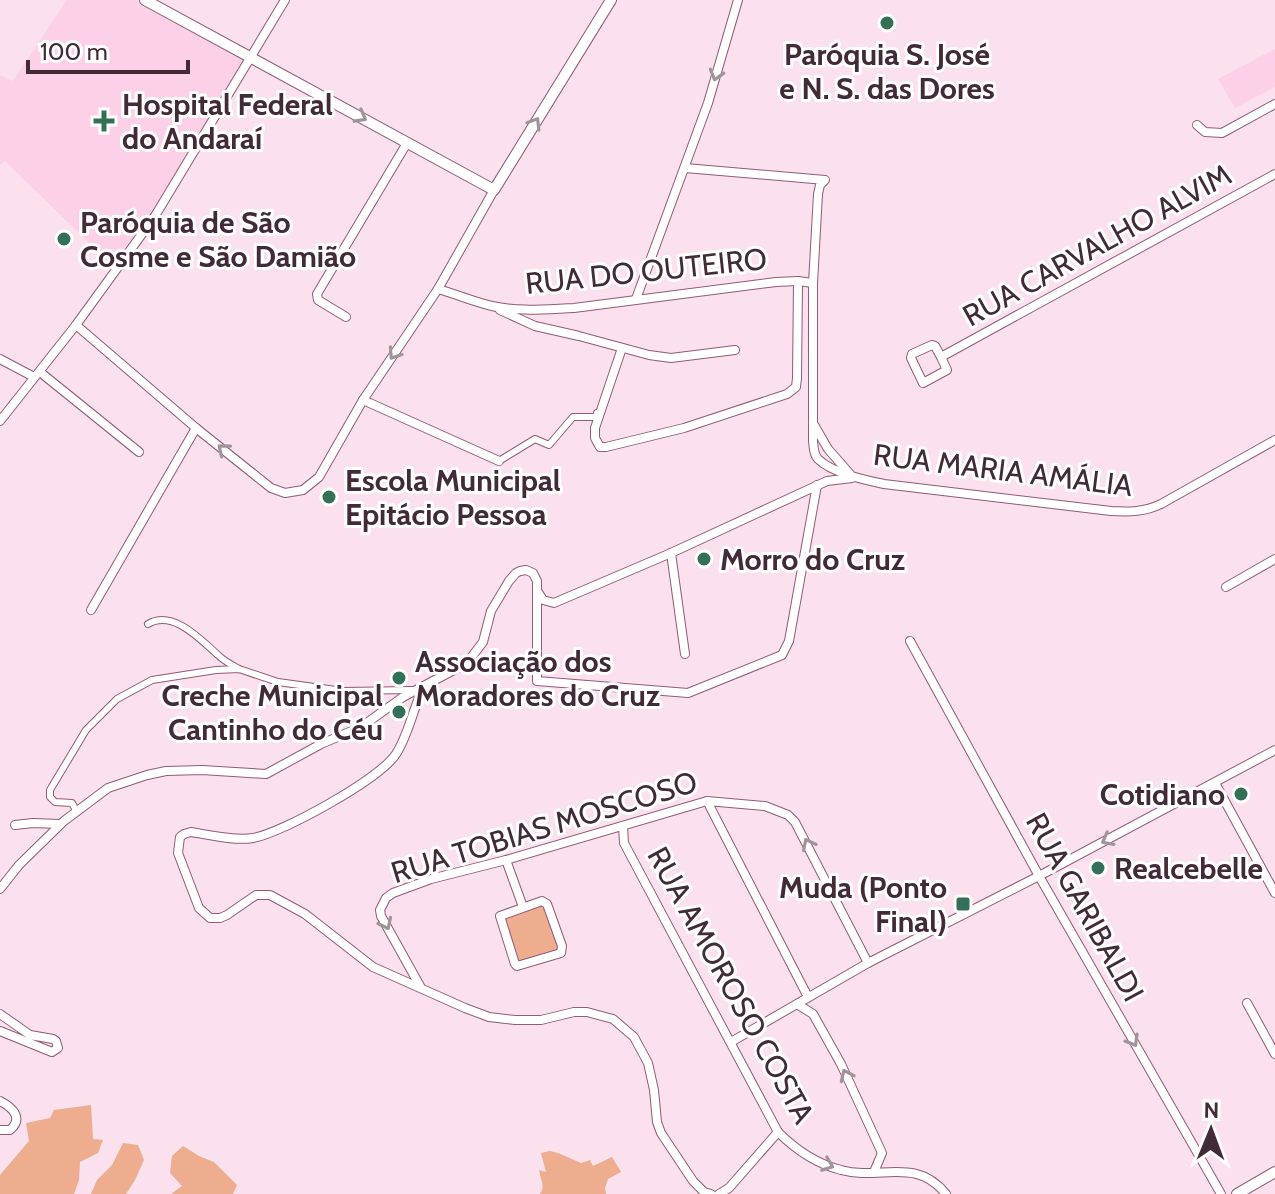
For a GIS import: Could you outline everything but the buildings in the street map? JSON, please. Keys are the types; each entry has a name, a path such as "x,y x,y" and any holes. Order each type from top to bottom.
{"street":[{"path":"145,0 494,190"},
{"path":"0,421 76,325 155,216 285,0"},
{"path":"76,325 271,488 285,493 303,490 319,477 363,400 438,289 494,190 611,0"},
{"path":"636,299 708,103 738,0"},
{"path":"1197,125 1205,132 1222,133 1275,104"},
{"path":"346,317 318,300 317,294 407,143"},
{"path":"685,168 825,180 818,194 813,283 814,451 817,458 828,465 854,476"},
{"name":"RUA CARVALHO ALVIM","path":"941,357 1275,174"},
{"path":"622,348 594,433 600,447 684,428 787,394 796,387 797,378 798,281"},
{"name":"RUA DO OUTEIRO","path":"438,289 492,306 547,309 798,281 813,283"},
{"path":"492,306 535,326 649,355 671,358 735,350"},
{"path":"797,314 801,308 807,308 812,319"},
{"name":"RUA CARVALHO ALVIM","path":"932,345 941,357 947,370 923,383 911,356 932,345"},
{"path":"0,359 37,374 139,452"},
{"path":"363,400 499,461 535,439 549,445 573,417 596,417 604,400"},
{"path":"813,423 828,449 854,476"},
{"path":"91,610 196,428"},
{"name":"RUA MARIA AMÁLIA","path":"854,476 884,484 1111,511 1147,511 1275,440"},
{"path":"0,889 60,824 108,788 147,775 184,770 266,774 321,744 361,727 415,689 467,663 483,642 491,611 509,581 520,571 526,570 535,577 539,595 543,600 554,603 817,485 854,476"},
{"path":"535,577 537,681 688,693 782,655 789,641 817,485"},
{"path":"671,553 685,654"},
{"path":"1226,587 1275,559"},
{"path":"148,624 163,619 172,621 239,669 278,682 343,691 415,689"},
{"name":"RUA GARIBALDI","path":"910,641 1039,876 1221,1194"},
{"path":"77,812 72,803 55,802 50,797 50,790 86,730 117,699 152,680 239,669"},
{"path":"425,685 395,756 368,778 304,819 252,838 191,832 180,837 178,853 199,908 204,915 220,918 256,895 270,895 305,914 373,967 489,1017 541,1020 587,1012 613,1019 634,1037 648,1063 661,1133 693,1181 704,1192 711,1194"},
{"path":"731,1042 868,963 1275,750"},
{"path":"1215,783 1275,893"},
{"path":"707,801 808,997"},
{"name":"RUA TOBIAS MOSCOSO","path":"420,987 381,916 382,903 393,893 431,879 707,801 765,806 778,810 795,822 868,963"},
{"path":"15,825 60,824"},
{"name":"RUA AMOROSO COSTA","path":"623,826 624,843 778,1132 791,1145 815,1160 842,1171 910,1172 925,1177 946,1194"},
{"path":"506,860 523,907"},
{"path":"542,901 547,904 562,946 561,953 520,966 515,964 500,916 523,907 542,901"},
{"path":"1247,1003 1275,1054"},
{"path":"797,1004 813,1014 841,1064 882,1153 874,1172"},
{"path":"0,1014 30,1035 53,1039 58,1048 52,1052 0,1031"},
{"path":"0,1101 14,1110 17,1119 10,1130 0,1130"},
{"path":"719,1194 729,1188 778,1132"},
{"path":"1237,1194 1275,1172"}],"shaded area":[{"name":"Hospital Federal do Andaraí","path":"67,0 136,0 245,59 153,213 111,264 5,161 0,165 0,75 13,81"},
{"path":"1275,49 1275,87 1235,108 1218,79"},
{"path":"542,902 560,950 518,965 502,915"},
{"path":"91,1105 93,1139 103,1140 98,1153 80,1162 74,1194 0,1194 0,1175 29,1141 26,1123 50,1118 54,1110"},
{"path":"123,1143 138,1145 144,1160 135,1180 126,1194 91,1194 97,1180 112,1165"},
{"path":"183,1146 214,1162 237,1185 233,1194 171,1194 182,1186 170,1173 172,1156"},
{"path":"550,1151 581,1163 590,1160 593,1166 612,1157 621,1172 608,1179 606,1194 540,1194 543,1185 539,1170 546,1172 541,1153"}],"place":[{"name":"Paróquia S. José e N. S. das Dores","path":"887,23"},
{"name":"Hospital Federal do Andaraí","path":"104,121"},
{"name":"Paróquia de São Cosme e São Damião","path":"64,239"},
{"name":"Escola Municipal Epitácio Pessoa","path":"329,497"},
{"name":"Morro do Cruz","path":"704,559"},
{"name":"Associação dos Moradores do Cruz","path":"399,678"},
{"name":"Creche Municipal Cantinho do Céu","path":"399,712"},
{"name":"Cotidiano","path":"1241,794"},
{"name":"Realcebelle","path":"1098,868"},
{"name":"Muda (Ponto Final)","path":"963,904"}]}
